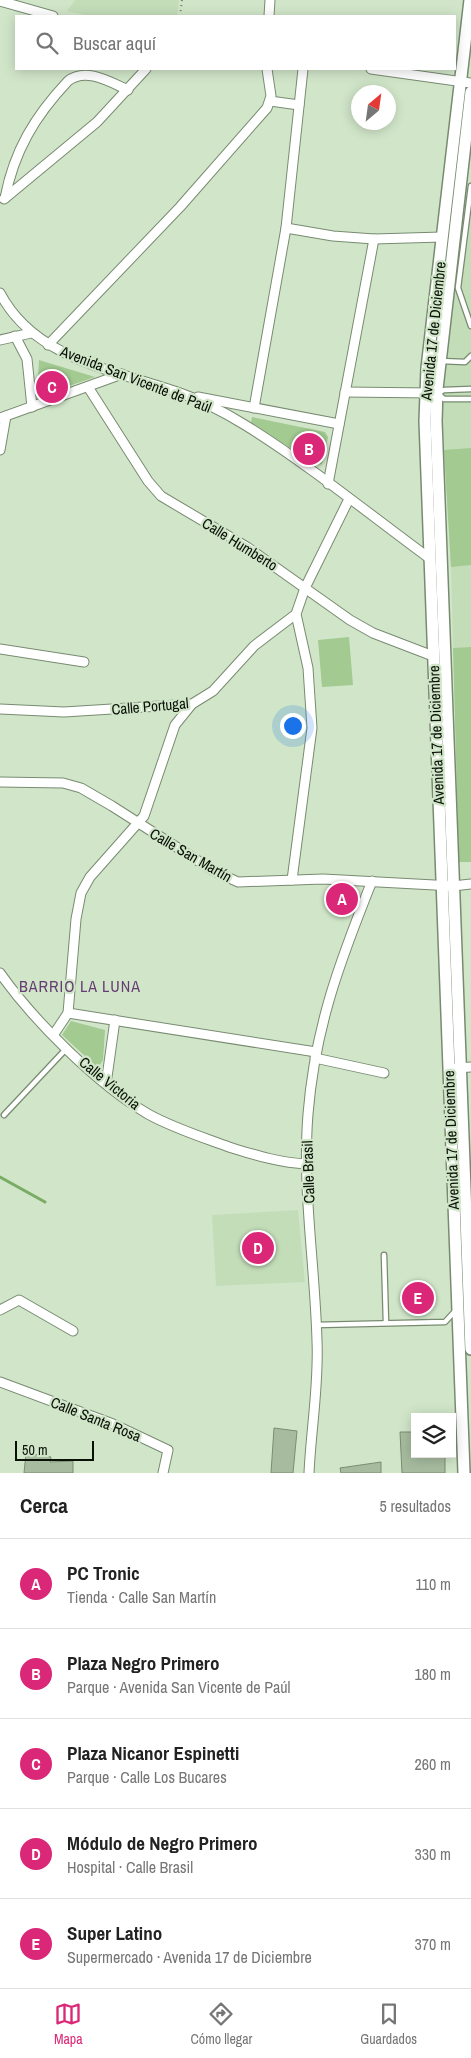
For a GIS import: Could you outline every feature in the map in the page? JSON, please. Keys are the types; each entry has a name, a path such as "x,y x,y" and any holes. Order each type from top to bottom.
{"street":[{"path":"269,15 270,0"},
{"name":"Avenida 17 de Diciembre","path":"464,1473 464,1316 460,1068 433,656 430,558 431,393 442,237 466,82 470,0"},
{"path":"0,1 49,15"},
{"path":"2,200 78,139 128,90 145,70"},
{"path":"48,345 180,207 267,108 270,101 268,70"},
{"path":"254,408 286,228 303,70"},
{"path":"378,70 466,82"},
{"path":"2,200 11,169 21,145 68,81 78,76 89,75 128,90"},
{"name":"Avenida 17 de Diciembre","path":"447,885 431,393 440,360 467,165 471,92"},
{"path":"270,101 299,106"},
{"path":"286,228 333,236 374,239 442,237"},
{"path":"328,484 374,239"},
{"name":"Avenida San Vicente de Paúl","path":"0,293 12,311 32,332 48,345 122,374 181,393 246,426 430,558"},
{"path":"0,340 32,332"},
{"path":"15,336 27,359 32,408"},
{"path":"0,450 3,417 122,374"},
{"name":"Calle Humberto","path":"88,387 155,491 170,502 236,539 365,629 433,656"},
{"path":"345,392 431,393"},
{"path":"181,393 339,424"},
{"path":"292,880 312,728 308,668 296,614 305,588 348,499"},
{"name":"Calle Portugal","path":"0,709 64,712 192,704 213,691 254,646 296,614"},
{"path":"0,649 84,662"},
{"path":"54,1034 68,1013 76,919 81,893 90,877 138,824 147,809 175,725 192,704"},
{"name":"Calle San Martín","path":"0,782 72,785 94,795 227,879 248,883 312,878 447,885 471,884"},
{"name":"Calle Brasil","path":"308,1473 317,1370 307,1164 308,1113 316,1055 330,989 372,881"},
{"name":"Calle Victoria","path":"0,973 29,1009 106,1084 149,1114 178,1127 277,1162 307,1164"},
{"path":"68,1013 316,1055 384,1073"},
{"path":"106,1084 115,1020"},
{"path":"0,1310 19,1300 73,1332"},
{"name":"Avenida 17 de Diciembre","path":"464,1316 471,1349"},
{"name":"Calle Santa Rosa","path":"0,1382 113,1424 168,1450 163,1473"}],"lane":[{"path":"471,186 458,288 471,326"},
{"path":"440,360 465,362 471,356"},
{"path":"431,393 444,390 471,389"},
{"path":"431,393 444,400 471,399"},
{"path":"4,1115 67,1047"},
{"path":"384,1255 386,1323"},
{"path":"316,1324 445,1322 464,1316"}],"path":[{"path":"180,15 182,0"}],"shaded area":[{"path":"75,0 179,0 177,15 85,15 67,11"},
{"path":"460,218 471,219 471,862 459,862 451,567 442,411 442,387"},
{"path":"39,360 95,377 37,397"},
{"path":"252,417 325,432 328,437 322,464 317,465 251,423"},
{"path":"471,448 471,565 451,567 444,450"},
{"path":"349,637 353,685 322,687 318,640"},
{"path":"471,647 471,862 459,862 453,648"},
{"path":"71,1021 105,1030 103,1060 98,1068 62,1035"},
{"path":"298,1210 305,1282 216,1286 212,1215"}],"building":[{"path":"274,1428 297,1431 293,1473 271,1473"},
{"path":"400,1432 411,1432 411,1458 445,1458 445,1473 402,1473"},
{"path":"26,1453 51,1457 50,1462 73,1461 73,1473 24,1473"},
{"path":"381,1462 381,1473 341,1473 340,1468"}],"waterway":[{"path":"0,1177 45,1202"}],"place":[{"name":"Plaza Nicanor Espinetti","path":"52,387"},
{"name":"Plaza Negro Primero","path":"309,449"},
{"name":"PC Tronic","path":"342,899"},
{"name":"Módulo de Negro Primero","path":"258,1248"},
{"name":"Super Latino","path":"418,1298"}],"district":[{"name":"BARRIO LA LUNA","path":"80,986"}]}
